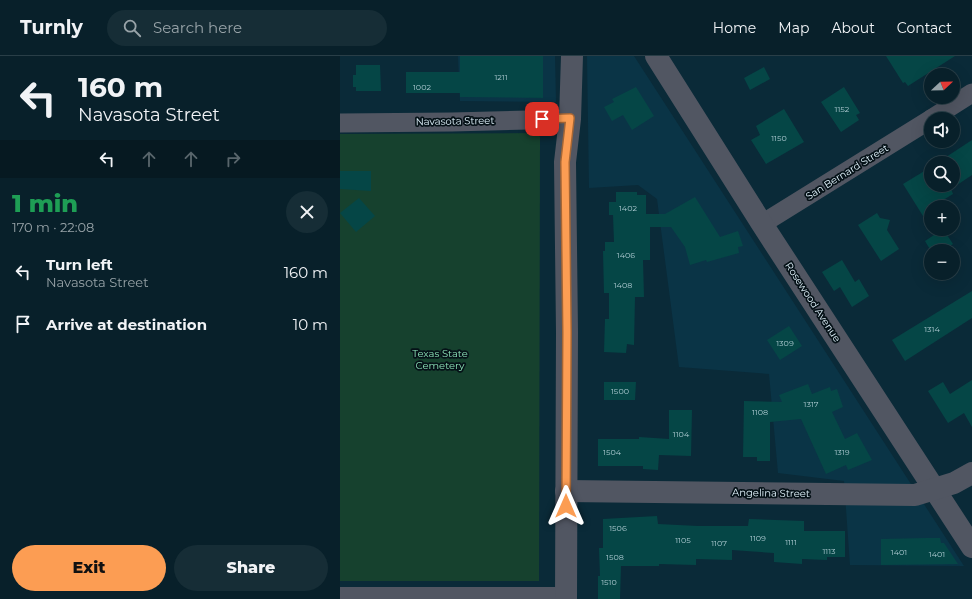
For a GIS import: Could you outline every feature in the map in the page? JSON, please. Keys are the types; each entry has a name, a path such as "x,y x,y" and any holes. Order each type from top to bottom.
{"street":[{"path":"340,598 566,599 567,332 565,162 570,118 572,56"},
{"name":"Rosewood Avenue","path":"656,56 762,224 972,547"},
{"name":"San Bernard Street","path":"942,112 972,94"},
{"name":"Navasota Street","path":"340,122 452,122 570,118"},
{"name":"San Bernard Street","path":"762,224 924,123"},
{"name":"Angelina Street","path":"566,491 915,495 954,483 972,473"}],"shaded area":[{"path":"458,56 555,56 556,102 460,101"},
{"path":"587,56 634,56 964,566 850,565 844,481 778,473 769,374 679,367 657,199 638,185 589,188"}],"green space":[{"name":"Texas State Cemetery","path":"537,133 540,137 539,581 340,581 340,134"}],"building":[{"path":"460,56 543,56 543,98 460,97 460,93 406,93 406,72 460,72"},
{"path":"886,56 955,56 936,68 924,68 924,76 908,86 905,82 903,83"},
{"path":"356,65 380,65 381,91 356,91 356,87 353,87 353,75 356,75"},
{"path":"764,67 770,79 750,90 744,78"},
{"path":"636,87 654,116 632,130 623,115 612,121 604,107 614,102 612,99"},
{"path":"844,87 860,113 856,115 859,120 841,132 821,102"},
{"path":"784,109 804,142 766,164 751,140 760,135 756,126"},
{"path":"972,140 972,175 960,183 960,156 948,156"},
{"path":"340,171 371,171 371,191 340,189"},
{"path":"924,171 924,192 952,192 953,194 943,200 924,200 923,216 903,184"},
{"path":"616,192 637,192 637,195 646,195 646,214 665,214 695,197 720,237 738,231 743,246 738,247 739,253 690,265 685,247 671,227 650,227 650,260 643,260 644,297 635,297 634,345 627,344 626,353 604,352 605,319 609,319 609,293 604,293 603,251 605,251 605,242 614,242 613,215 609,215 609,202 616,202"},
{"path":"359,198 375,216 356,232 340,213"},
{"path":"877,213 880,218 890,220 887,230 899,249 881,261 858,225"},
{"path":"932,236 948,236 953,244 927,244 925,241"},
{"path":"842,260 855,282 859,279 869,296 852,307 840,287 834,291 822,272"},
{"path":"972,291 972,318 905,361 892,340"},
{"path":"789,326 802,346 780,360 767,340"},
{"path":"972,380 972,427 964,413 948,423 928,391 943,382 950,394"},
{"path":"604,382 636,382 635,400 604,400"},
{"path":"808,384 812,394 830,387 831,391 837,389 843,407 832,412 845,439 857,433 872,460 848,470 846,465 826,474 801,419 770,422 770,461 757,461 757,457 743,457 744,401 782,402 779,395"},
{"path":"669,410 692,410 691,456 659,455 658,470 643,469 643,466 598,466 598,439 639,439 639,437 669,439"},
{"path":"657,516 658,524 698,526 748,526 749,519 804,521 804,531 845,531 845,557 827,557 827,560 802,559 802,564 774,562 774,553 732,550 732,560 696,559 696,565 659,564 659,566 621,566 620,599 598,599 598,576 600,576 599,548 603,548 603,519"},
{"path":"940,538 941,543 944,543 958,564 881,565 881,539"}],"route":[{"path":"542,119 570,118 565,162 567,332 566,506"}]}
